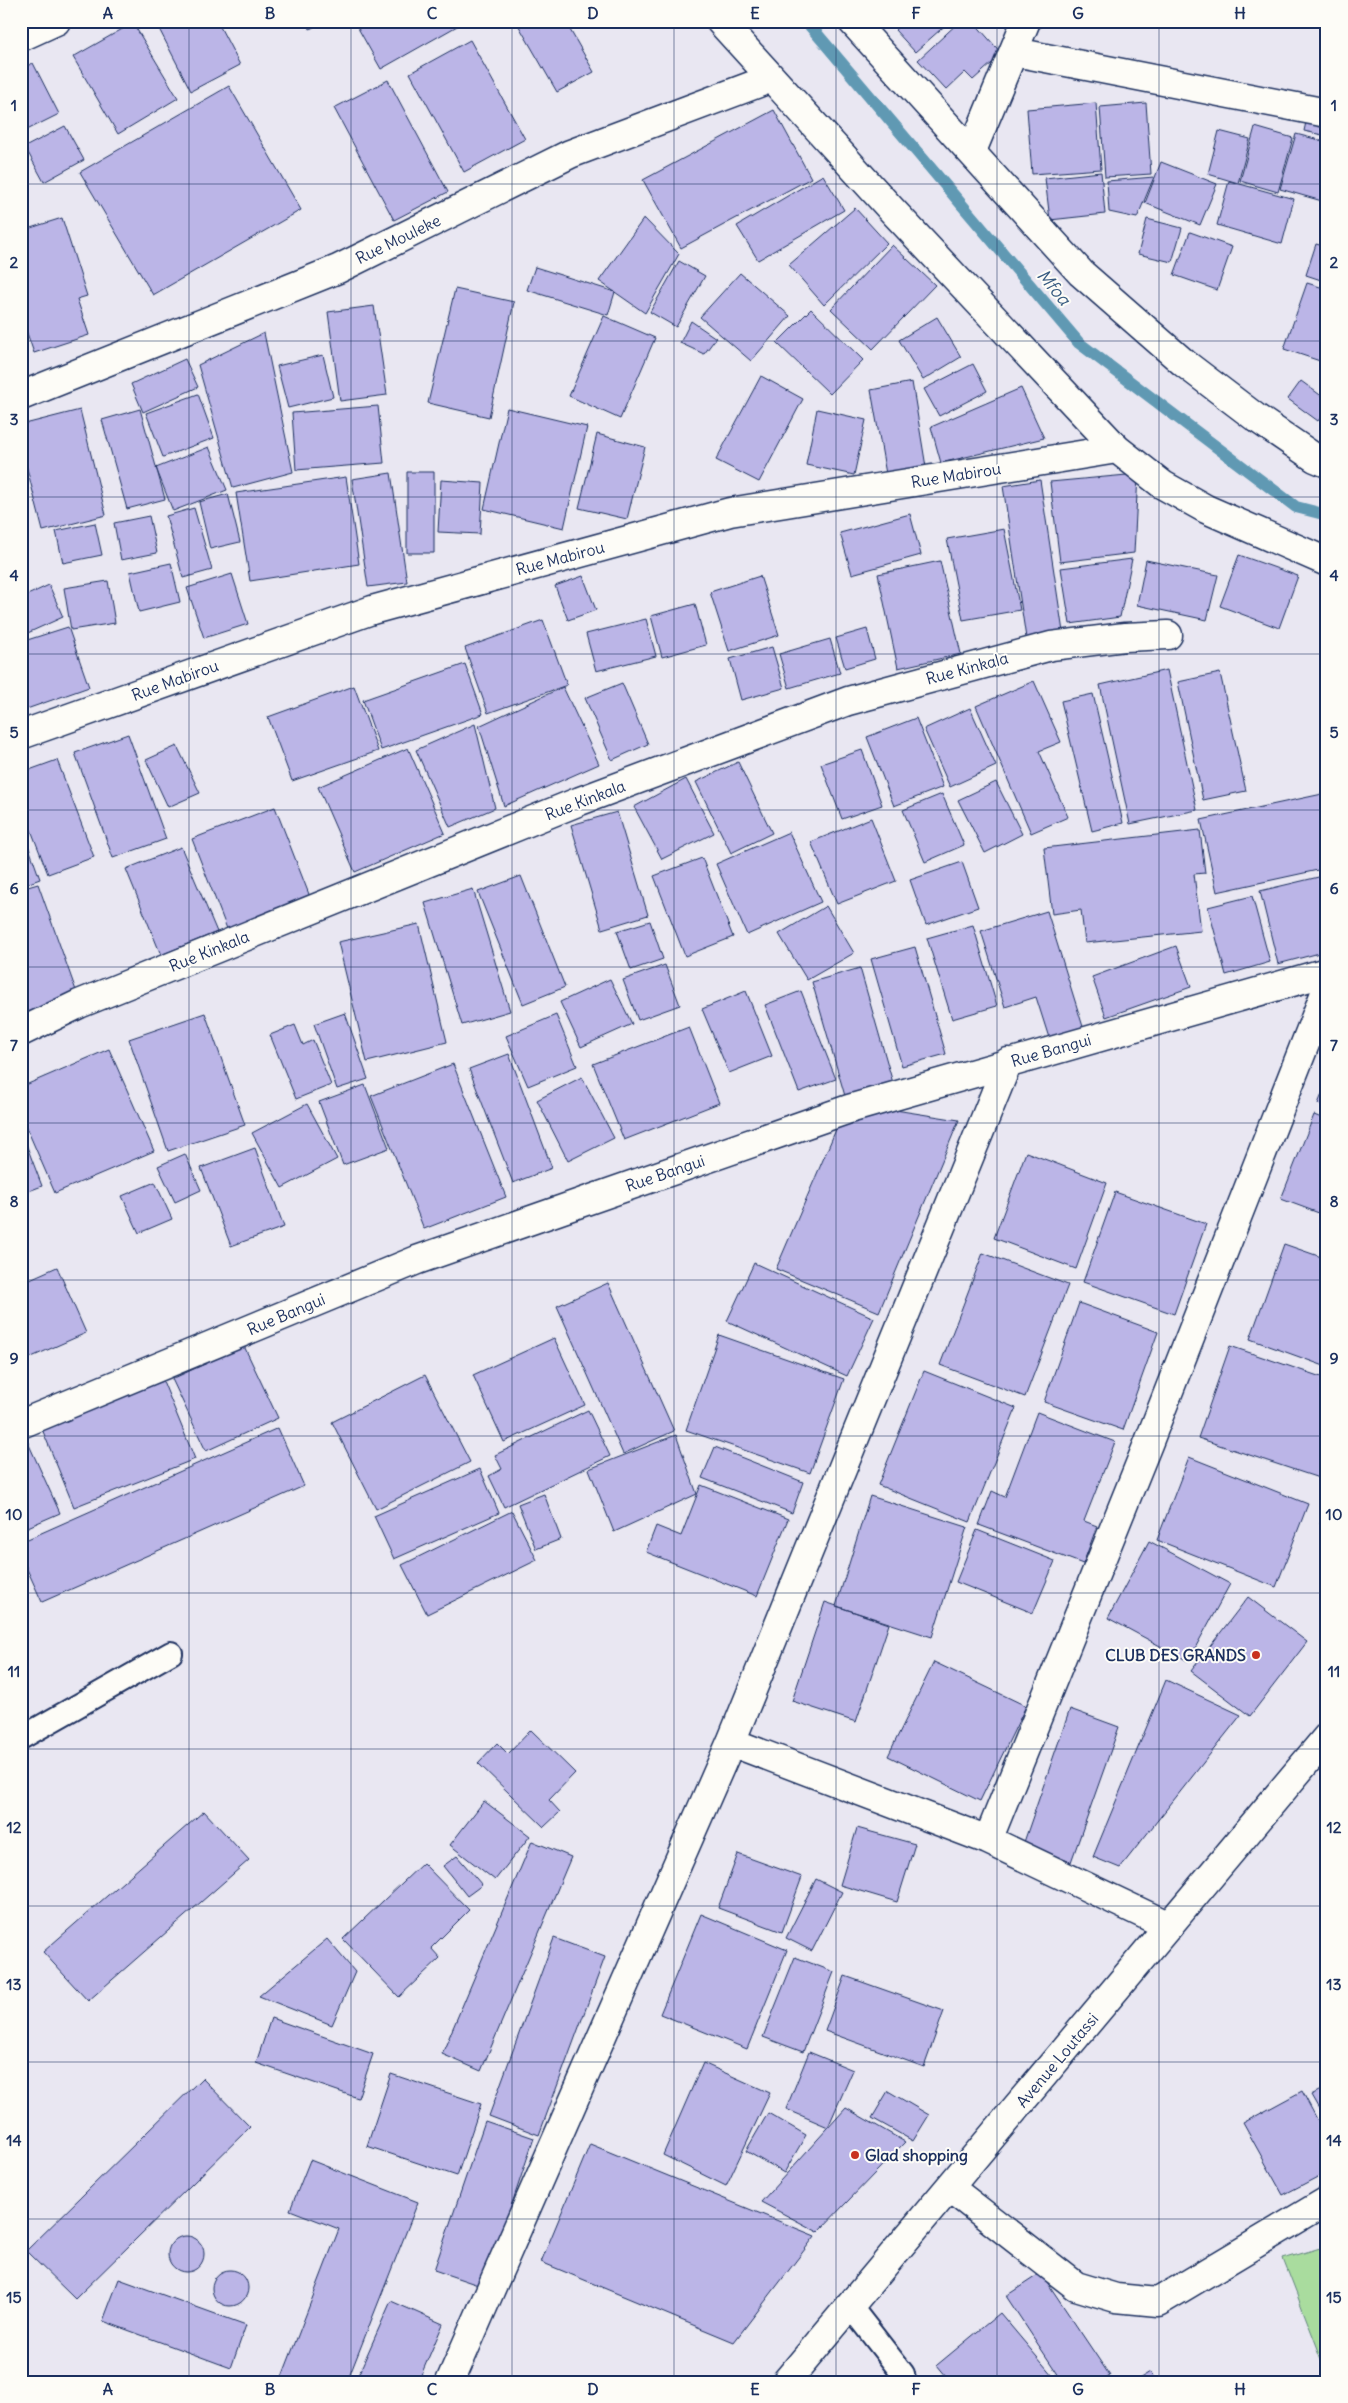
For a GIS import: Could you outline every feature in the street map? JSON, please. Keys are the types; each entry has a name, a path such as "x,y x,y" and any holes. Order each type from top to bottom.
{"street":[{"path":"21,36 56,21"},
{"path":"720,21 891,209 1117,449 1163,485 1206,509 1327,562"},
{"path":"852,21 1081,273 1184,363 1255,417 1315,458 1327,463"},
{"path":"972,151 1015,52 1026,21"},
{"path":"1015,52 1327,113"},
{"name":"Rue Mouleke","path":"21,396 338,269 570,154 772,78"},
{"name":"Rue Mabirou","path":"21,735 372,610 730,512 1117,449"},
{"name":"Rue Kinkala","path":"21,1032 79,1004 571,805 848,701 1051,646 1125,637 1168,635"},
{"name":"Rue Bangui","path":"21,1424 417,1260 849,1109 1327,972"},
{"path":"988,1840 1148,1444 1327,988"},
{"path":"450,2382 731,1742 1008,1062"},
{"name":"Avenue Loutassi","path":"786,2382 1327,1738"},
{"path":"731,1742 988,1840 1169,1926"},
{"path":"950,2188 1076,2286 1116,2298 1158,2302 1327,2201"}],"lane":[{"path":"21,1738 171,1653"},
{"path":"850,2306 903,2374 904,2382"}],"green space":[{"path":"1327,2246 1327,2372 1283,2259"}],"building":[{"path":"155,21 217,21 240,65 191,91"},
{"path":"306,21 324,21 310,29"},
{"path":"354,21 466,21 381,69"},
{"path":"516,21 565,21 594,72 557,92"},
{"path":"878,21 895,21 885,29"},
{"path":"904,21 949,22 915,52 895,30"},
{"path":"960,21 973,21 1002,54 973,80 965,72 946,90 918,60"},
{"path":"133,23 178,98 118,134 73,57"},
{"path":"470,40 525,139 464,172 410,73"},
{"path":"33,63 59,114 21,133 21,69"},
{"path":"388,80 448,192 394,220 334,108"},
{"path":"229,86 301,210 153,295 80,172"},
{"path":"1096,103 1101,169 1032,174 1027,109"},
{"path":"1146,103 1151,174 1105,177 1100,107"},
{"path":"774,110 811,178 681,248 643,180"},
{"path":"1308,113 1327,117 1327,136 1304,131"},
{"path":"65,126 84,160 44,182 25,147"},
{"path":"1255,127 1293,138 1278,192 1240,181"},
{"path":"1219,131 1250,139 1238,183 1208,174"},
{"path":"1296,134 1327,142 1327,184 1322,201 1280,189"},
{"path":"1161,162 1217,184 1200,225 1145,203"},
{"path":"1101,172 1105,214 1050,220 1045,178"},
{"path":"823,175 844,210 758,260 737,226"},
{"path":"1154,177 1137,218 1109,212 1107,181"},
{"path":"1229,181 1294,199 1282,244 1217,225"},
{"path":"855,208 887,243 824,305 789,265"},
{"path":"62,218 87,296 77,299 89,335 34,353 21,316 21,231"},
{"path":"644,218 679,254 645,313 599,281"},
{"path":"1147,219 1182,228 1172,262 1138,254"},
{"path":"1190,232 1232,247 1217,290 1174,275"},
{"path":"1316,244 1327,247 1327,282 1306,275"},
{"path":"892,245 935,285 873,349 831,309"},
{"path":"679,261 705,276 676,327 650,312"},
{"path":"535,267 615,292 608,315 527,290"},
{"path":"740,273 790,316 751,361 700,317"},
{"path":"1307,283 1327,289 1327,351 1323,362 1284,349"},
{"path":"455,289 514,302 489,417 428,403"},
{"path":"374,306 387,395 340,401 328,312"},
{"path":"811,309 863,360 830,394 777,343"},
{"path":"604,316 655,338 620,419 569,396"},
{"path":"937,317 961,357 923,380 899,340"},
{"path":"691,321 716,338 704,354 680,343"},
{"path":"264,333 293,472 233,488 198,365"},
{"path":"323,355 333,397 288,408 277,366"},
{"path":"185,359 198,387 143,412 131,384"},
{"path":"973,364 987,391 939,416 924,389"},
{"path":"761,376 803,399 759,482 716,460"},
{"path":"1301,381 1327,400 1327,409 1318,421 1288,399"},
{"path":"912,382 926,467 886,474 871,390"},
{"path":"1021,388 1044,438 941,463 931,427"},
{"path":"198,394 214,438 163,457 146,413"},
{"path":"378,406 384,463 296,470 292,413"},
{"path":"507,408 587,427 564,528 484,509"},
{"path":"140,409 165,499 127,509 102,420"},
{"path":"817,409 866,420 854,475 806,465"},
{"path":"80,410 106,515 43,531 21,445 21,425"},
{"path":"597,434 645,447 627,519 579,508"},
{"path":"209,447 227,490 173,511 156,468"},
{"path":"407,472 434,472 434,553 407,553"},
{"path":"391,473 407,582 368,587 352,479"},
{"path":"1138,474 1134,553 1060,562 1050,482"},
{"path":"346,477 359,564 250,581 236,493"},
{"path":"441,480 483,483 480,534 438,532"},
{"path":"1040,480 1063,632 1026,638 1003,486"},
{"path":"228,494 240,542 210,549 199,502"},
{"path":"194,508 212,570 183,578 166,516"},
{"path":"910,514 921,555 852,574 840,533"},
{"path":"149,516 157,553 121,560 114,523"},
{"path":"95,523 102,555 63,563 56,531"},
{"path":"1004,529 1020,610 963,620 947,539"},
{"path":"1239,555 1298,576 1279,628 1220,606"},
{"path":"1132,559 1120,617 1070,624 1061,568"},
{"path":"1146,560 1218,575 1207,620 1137,605"},
{"path":"940,561 961,654 898,668 878,574"},
{"path":"171,563 180,602 139,612 130,572"},
{"path":"232,574 248,624 204,638 187,588"},
{"path":"583,576 596,610 568,620 555,586"},
{"path":"760,576 779,635 729,651 710,592"},
{"path":"108,581 115,623 71,630 64,588"},
{"path":"49,585 63,617 21,636 21,598"},
{"path":"695,604 706,645 662,657 651,616"},
{"path":"646,619 656,656 596,671 586,634"},
{"path":"543,620 567,685 488,713 465,648"},
{"path":"68,627 89,687 21,711 21,642"},
{"path":"867,629 875,659 845,668 836,638"},
{"path":"830,639 840,673 789,688 779,654"},
{"path":"772,647 784,688 741,700 730,659"},
{"path":"465,664 483,714 381,750 363,700"},
{"path":"1167,670 1197,810 1130,824 1100,685"},
{"path":"1220,673 1246,791 1203,800 1178,682"},
{"path":"1034,681 1061,742 1039,751 1068,817 1031,833 976,706"},
{"path":"622,683 648,744 612,760 585,698"},
{"path":"354,686 378,751 292,781 268,717"},
{"path":"563,687 599,764 504,806 479,726"},
{"path":"1093,694 1123,823 1092,831 1061,701"},
{"path":"970,708 996,766 950,787 924,729"},
{"path":"916,718 943,787 894,806 867,737"},
{"path":"475,724 495,808 450,827 416,750"},
{"path":"128,734 166,839 113,858 75,753"},
{"path":"177,746 200,793 168,807 146,760"},
{"path":"408,748 445,833 355,872 318,787"},
{"path":"862,750 882,805 842,819 821,764"},
{"path":"57,760 94,857 48,874 21,804 21,773"},
{"path":"738,762 772,833 731,853 696,782"},
{"path":"686,779 714,833 662,859 634,807"},
{"path":"996,782 1022,834 985,853 958,800"},
{"path":"1327,793 1327,868 1217,892 1201,820"},
{"path":"942,794 964,845 925,862 903,810"},
{"path":"275,807 312,902 229,934 192,839"},
{"path":"617,812 648,915 602,929 571,825"},
{"path":"871,818 896,881 837,904 811,842"},
{"path":"1200,830 1205,873 1194,874 1201,931 1085,943 1081,910 1052,914 1044,848"},
{"path":"23,831 40,879 21,886 21,832"},
{"path":"789,832 821,902 747,935 716,864"},
{"path":"181,847 217,932 161,955 126,869"},
{"path":"702,858 733,937 685,956 654,876"},
{"path":"962,862 978,907 926,925 910,880"},
{"path":"1327,875 1327,951 1278,964 1260,891"},
{"path":"521,876 565,987 523,1004 478,892"},
{"path":"38,884 79,999 21,1019 21,889"},
{"path":"473,889 510,1011 462,1025 425,903"},
{"path":"1252,896 1270,962 1226,975 1208,907"},
{"path":"826,906 854,953 807,980 779,934"},
{"path":"1047,911 1084,1030 1050,1041 1036,997 1005,1007 981,931"},
{"path":"650,921 663,959 631,970 617,931"},
{"path":"419,924 447,1042 367,1062 338,942"},
{"path":"973,925 997,1006 952,1019 927,938"},
{"path":"1176,946 1191,987 1106,1017 1092,977"},
{"path":"915,947 946,1054 902,1066 871,959"},
{"path":"665,965 680,1005 638,1020 623,980"},
{"path":"860,968 893,1083 845,1096 812,982"},
{"path":"610,979 632,1024 581,1047 560,1002"},
{"path":"746,991 772,1056 729,1073 702,1009"},
{"path":"801,991 836,1079 799,1092 765,1005"},
{"path":"205,1013 245,1125 168,1151 129,1039"},
{"path":"345,1013 368,1079 337,1089 314,1024"},
{"path":"556,1015 577,1066 528,1086 506,1036"},
{"path":"295,1025 303,1045 313,1040 331,1085 296,1099 270,1035"},
{"path":"689,1027 719,1103 624,1140 593,1064"},
{"path":"109,1049 154,1151 55,1193 21,1115 21,1087"},
{"path":"509,1054 552,1168 513,1183 469,1069"},
{"path":"453,1064 506,1197 424,1229 371,1096"},
{"path":"582,1077 614,1138 568,1161 537,1100"},
{"path":"1327,1082 1327,1107 1318,1104"},
{"path":"365,1085 389,1148 343,1165 319,1102"},
{"path":"307,1104 337,1159 282,1188 252,1133"},
{"path":"895,1110 959,1120 879,1312 776,1269 841,1118"},
{"path":"1314,1115 1327,1120 1327,1216 1281,1199"},
{"path":"21,1131 42,1186 21,1194"},
{"path":"255,1148 284,1227 231,1246 201,1168"},
{"path":"1026,1152 1107,1183 1076,1269 994,1238"},
{"path":"185,1154 201,1190 175,1202 158,1166"},
{"path":"155,1182 172,1219 139,1233 122,1196"},
{"path":"1115,1192 1206,1224 1174,1314 1083,1282"},
{"path":"1284,1244 1327,1259 1327,1367 1250,1339"},
{"path":"983,1253 1068,1285 1025,1397 940,1365"},
{"path":"754,1263 874,1318 847,1376 727,1321"},
{"path":"57,1267 86,1333 27,1359 21,1348 21,1283"},
{"path":"608,1283 674,1431 623,1454 557,1306"},
{"path":"1079,1303 1158,1332 1123,1430 1044,1402"},
{"path":"719,1335 844,1379 810,1473 686,1430"},
{"path":"554,1338 585,1405 504,1442 473,1375"},
{"path":"244,1346 278,1418 206,1451 172,1379"},
{"path":"1230,1346 1327,1379 1325,1480 1198,1438"},
{"path":"924,1371 1016,1408 970,1522 878,1485"},
{"path":"425,1375 470,1462 376,1509 332,1422"},
{"path":"163,1381 195,1459 74,1507 42,1429"},
{"path":"588,1410 610,1456 504,1507 489,1476 502,1469 495,1455"},
{"path":"1037,1412 1115,1442 1084,1521 1097,1526 1083,1564 979,1525 992,1491 1005,1497"},
{"path":"278,1428 304,1486 42,1602 21,1556 21,1542"},
{"path":"676,1435 697,1494 614,1532 589,1469"},
{"path":"25,1436 60,1513 21,1530 21,1438"},
{"path":"715,1447 803,1482 792,1513 702,1478"},
{"path":"1189,1457 1308,1504 1276,1587 1157,1540"},
{"path":"480,1469 499,1513 394,1559 374,1516"},
{"path":"701,1485 788,1519 757,1596 646,1552 656,1526 681,1536"},
{"path":"544,1494 561,1539 536,1549 518,1504"},
{"path":"870,1496 967,1527 932,1637 836,1606"},
{"path":"1327,1509 1327,1527 1320,1524"},
{"path":"512,1511 537,1560 427,1614 402,1565"},
{"path":"977,1530 1055,1561 1033,1613 956,1582"},
{"path":"1149,1541 1230,1584 1188,1661 1108,1618"},
{"path":"1248,1597 1307,1642 1250,1716 1191,1671"},
{"path":"825,1602 889,1624 856,1722 792,1701"},
{"path":"934,1662 1026,1706 980,1801 888,1756"},
{"path":"1166,1680 1241,1715 1120,1868 1093,1857"},
{"path":"1070,1709 1119,1727 1071,1862 1023,1845"},
{"path":"531,1730 575,1773 549,1800 560,1812 544,1827 478,1763 497,1743 508,1754"},
{"path":"484,1801 530,1836 495,1880 450,1845"},
{"path":"204,1811 249,1860 88,2001 43,1952"},
{"path":"857,1828 915,1844 897,1902 840,1885"},
{"path":"532,1841 571,1857 481,2071 442,2054"},
{"path":"738,1854 802,1877 782,1932 718,1908"},
{"path":"457,1856 482,1885 467,1896 443,1866"},
{"path":"423,1863 469,1910 431,1948 440,1958 399,1997 343,1939"},
{"path":"816,1879 842,1892 812,1951 786,1938"},
{"path":"701,1914 787,1950 747,2049 660,2014"},
{"path":"554,1938 605,1957 539,2135 489,2116"},
{"path":"327,1939 355,1972 332,2025 259,1996"},
{"path":"795,1957 834,1972 803,2052 763,2037"},
{"path":"845,1976 944,2011 924,2067 825,2031"},
{"path":"271,2018 373,2054 358,2098 256,2063"},
{"path":"809,2052 853,2070 828,2127 786,2109"},
{"path":"703,2063 770,2093 726,2186 663,2155"},
{"path":"391,2074 481,2104 457,2176 367,2146"},
{"path":"202,2078 250,2127 75,2299 26,2251"},
{"path":"1327,2087 1327,2123 1311,2095"},
{"path":"888,2091 929,2115 913,2141 872,2118"},
{"path":"1302,2091 1327,2138 1327,2172 1283,2195 1243,2123"},
{"path":"846,2108 905,2142 818,2232 761,2202"},
{"path":"768,2113 806,2135 784,2173 746,2151"},
{"path":"485,2121 534,2138 484,2287 434,2270"},
{"path":"590,2144 815,2236 734,2342 541,2262"},
{"path":"310,2160 418,2202 347,2382 280,2382 339,2229 290,2210"},
{"path":"186,2236 193,2237 199,2241 203,2247 203,2261 199,2267 193,2271 186,2272 179,2271 173,2267 169,2261 168,2254 169,2247 173,2241 179,2237"},
{"path":"230,2270 237,2271 243,2275 247,2281 247,2295 243,2301 237,2305 230,2306 223,2305 217,2301 213,2295 212,2288 213,2281 217,2275 223,2271"},
{"path":"1041,2273 1110,2376 1100,2382 1063,2382 1006,2296"},
{"path":"119,2279 246,2325 231,2368 103,2321"},
{"path":"391,2301 443,2324 418,2382 355,2382"},
{"path":"1000,2313 1058,2382 951,2382 937,2365"},
{"path":"1150,2372 1156,2382 1134,2382"}],"waterway":[{"name":"Mfoa","path":"806,21 1079,343 1296,507 1327,515"}],"place":[{"name":"CLUB DES GRANDS","path":"1256,1655"},
{"name":"Glad shopping","path":"855,2155"}]}
